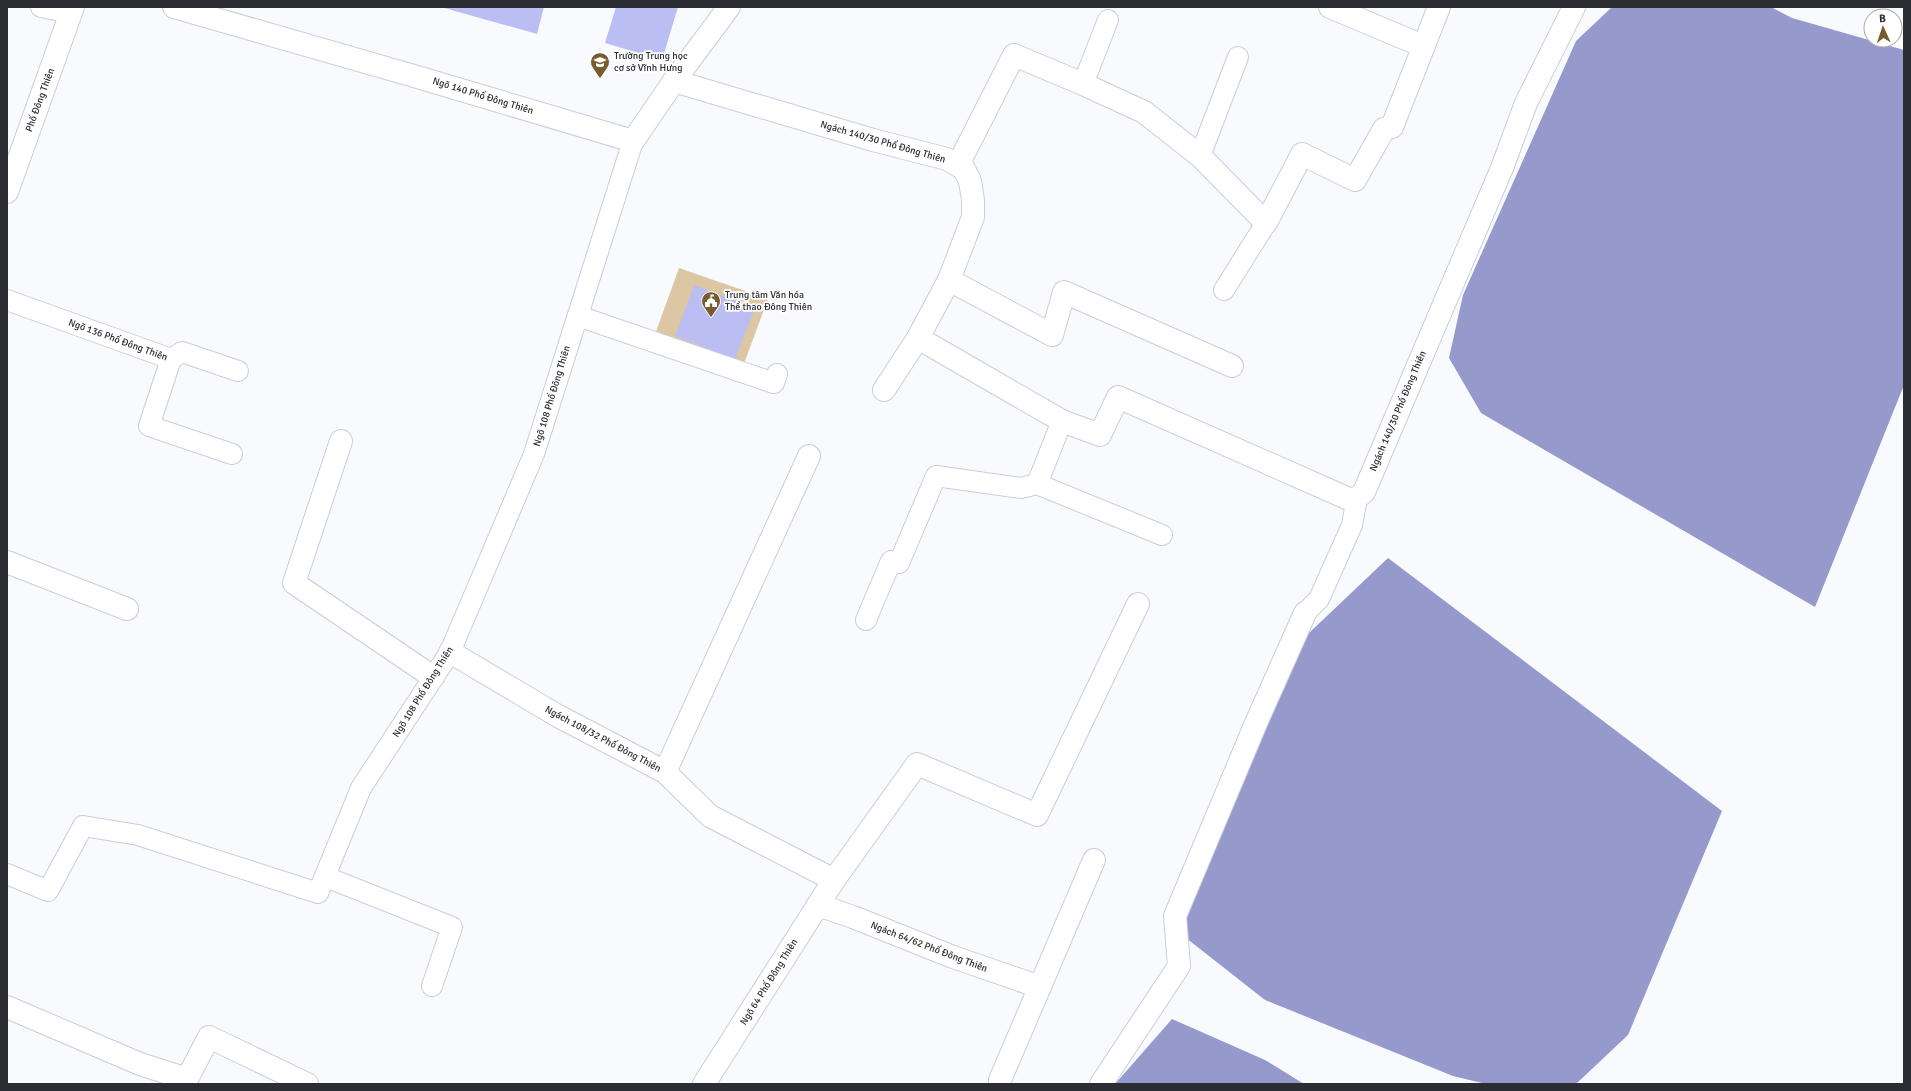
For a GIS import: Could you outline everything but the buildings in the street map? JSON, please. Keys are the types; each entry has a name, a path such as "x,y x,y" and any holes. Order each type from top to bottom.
{"street":[{"name":"Ngõ 140 Phố Đông Thiên","path":"174,7 633,141"},
{"path":"633,141 674,81 729,7"},
{"path":"1330,7 1423,46"},
{"path":"958,166 1014,55 1144,112 1200,156 1266,223 1302,154 1355,180 1384,129 1392,127 1439,7"},
{"name":"Ngách 140/30 Phố Đông Thiên","path":"1357,498 1364,492 1367,485 1502,168 1526,103 1574,7"},
{"name":"Phố Đông Thiên","path":"7,192 72,10"},
{"name":"Ngách 140/30 Phố Đông Thiên","path":"674,81 873,140 947,159 964,169 970,181 973,200 973,217 949,280 918,338 884,390"},
{"path":"949,280 1052,335 1064,292 1232,366"},
{"path":"918,338 1062,421 1100,435 1118,396 1349,499 1357,498"},
{"path":"341,441 294,583 433,677"},
{"path":"665,772 810,456"},
{"path":"7,562 127,609"},
{"name":"Ngõ 64 Phố Đông Thiên","path":"704,1084 834,880 917,764 1037,815 1138,604"},
{"path":"1101,1084 1179,966 1175,916 1256,723 1305,612"},
{"name":"Ngách 108/32 Phố Đông Thiên","path":"450,652 558,716 665,772 710,816 834,880"},
{"path":"1000,1080 1094,860"},
{"name":"Ngách 64/62 Phố Đông Thiên","path":"818,905 853,917 953,958 1040,987"},
{"path":"7,1006 140,1064 187,1079 209,1037 307,1084"}],"lane":[{"path":"41,7 72,10"},
{"path":"1083,84 1108,20"},
{"path":"1200,156 1238,57"},
{"name":"Ngõ 108 Phố Đông Thiên","path":"7,874 48,891 83,826 138,835 318,893 326,877 361,788 450,652 534,454 633,141"},
{"path":"1224,290 1266,223"},
{"name":"Ngõ 136 Phố Đông Thiên","path":"7,300 171,359 149,426 232,454"},
{"path":"578,316 774,383 777,374"},
{"path":"171,359 182,352 238,371"},
{"path":"1037,484 1062,421"},
{"path":"866,620 891,561 899,563 936,476 1021,488 1037,484 1162,535"},
{"path":"1305,612 1319,599 1352,525 1357,498"},
{"path":"326,877 452,927 432,986"}],"shaded area":[{"name":"Trung tâm Văn hóa Thể thao Đông Thiên","path":"679,268 768,299 742,369 654,337"}],"water":[{"path":"1612,7 1771,7 1792,18 1863,38 1863,48 1897,48 1904,50 1904,385 1815,607 1481,413 1449,358 1463,295 1576,41"},
{"path":"1388,558 1722,811 1628,1035 1576,1084 1486,1084 1453,1076 1265,1000 1181,934 1232,794 1309,633"},
{"path":"1172,1019 1265,1060 1304,1084 1115,1084"}],"place":[{"name":"Trường Trung học cơ sở Vĩnh Hưng","path":"600,79"},
{"name":"Trung tâm Văn hóa Thể thao Đông Thiên","path":"711,318"}]}
